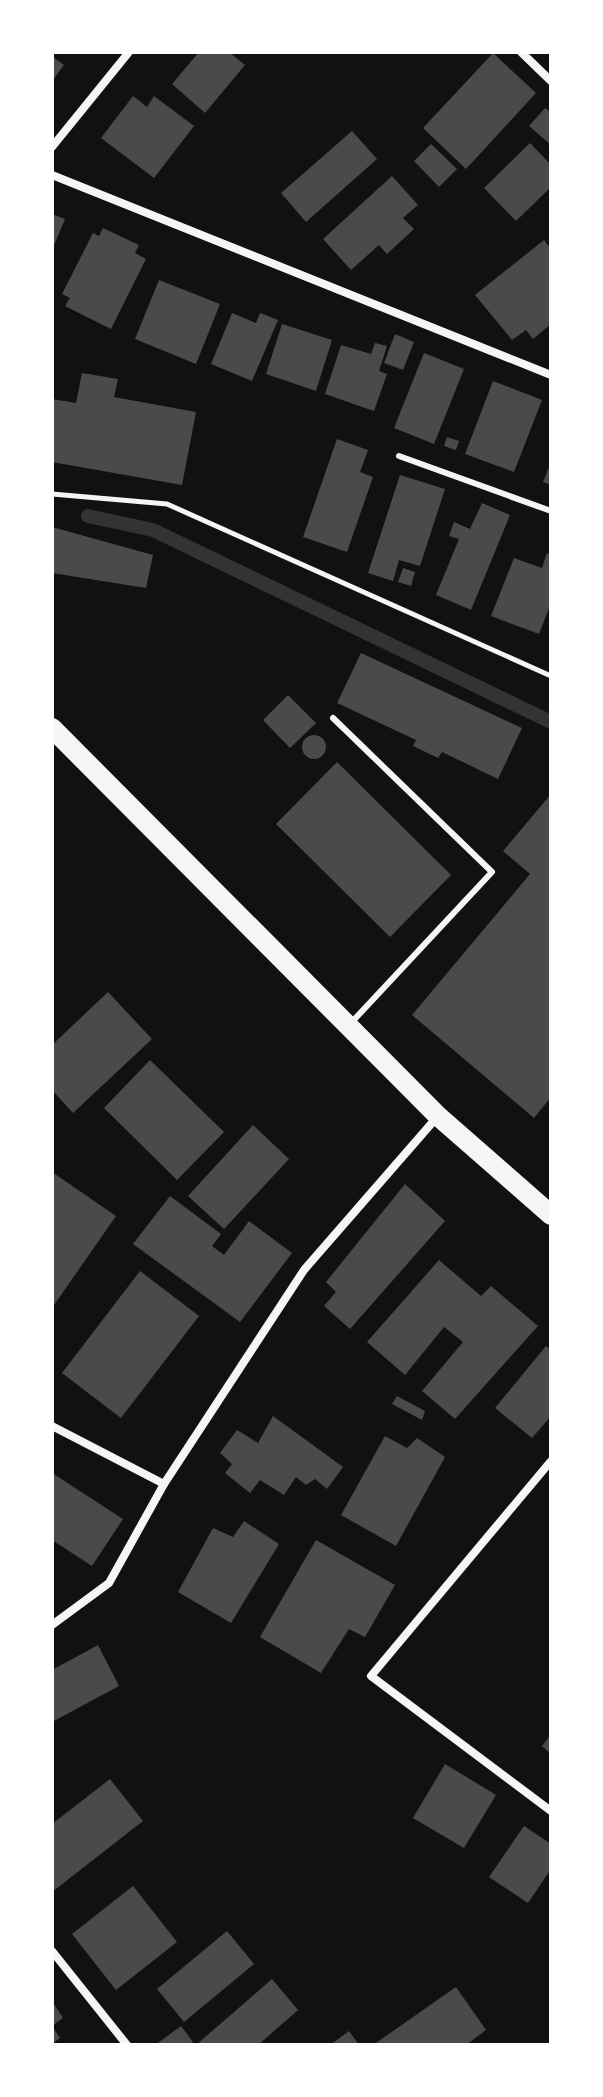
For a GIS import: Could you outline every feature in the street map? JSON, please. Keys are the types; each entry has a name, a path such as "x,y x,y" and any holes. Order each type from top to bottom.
{"main road":[{"path":"52,728 438,1116 551,1215"}],"street":[{"path":"52,147 129,52"},
{"path":"521,52 551,81"},
{"path":"52,175 551,375"},
{"path":"52,1625 109,1583 164,1484 304,1270 438,1116"},
{"path":"52,1426 164,1484"},
{"path":"551,1461 371,1676 551,1811"},
{"path":"52,1951 127,2045"}],"lane":[{"path":"399,456 551,511"},
{"path":"333,718 492,872 348,1025"}],"path":[{"path":"52,494 167,504 551,676"}],"building":[{"path":"199,52 229,52 245,65 205,113 172,84"},
{"path":"493,53 536,93 466,169 423,128"},
{"path":"52,56 64,65 52,81"},
{"path":"133,96 147,107 154,96 194,126 154,178 101,138"},
{"path":"545,108 551,112 551,145 529,126"},
{"path":"352,131 377,159 306,222 281,193"},
{"path":"530,143 551,165 551,187 516,221 484,188"},
{"path":"431,144 457,169 439,187 414,161"},
{"path":"392,176 418,205 403,218 414,229 387,254 379,245 351,270 323,239"},
{"path":"52,214 65,219 52,250"},
{"path":"103,228 139,245 135,253 146,259 111,329 65,306 70,298 62,294 93,233 99,236"},
{"path":"544,240 551,249 551,324 533,339 526,330 512,340 475,295"},
{"path":"159,280 220,304 196,364 135,339"},
{"path":"232,313 256,323 260,313 278,320 252,381 211,364"},
{"path":"282,324 332,340 316,391 266,374"},
{"path":"395,334 414,342 403,370 384,363"},
{"path":"375,343 387,346 379,371 387,374 374,411 325,394 341,345 371,354"},
{"path":"424,353 464,369 434,444 394,428"},
{"path":"82,373 118,379 114,397 196,412 182,485 52,462 52,399 76,403"},
{"path":"493,381 542,400 514,472 465,454"},
{"path":"447,437 459,441 456,450 444,446"},
{"path":"337,439 368,450 360,472 373,477 347,552 303,537"},
{"path":"551,462 551,485 543,482"},
{"path":"400,475 445,489 420,566 399,560 393,581 368,573"},
{"path":"482,503 510,515 471,610 436,595 459,539 449,536 454,522 470,529"},
{"path":"52,527 153,555 146,588 52,573"},
{"path":"547,553 551,555 551,603 539,634 491,616 514,558 542,568"},
{"path":"403,568 415,572 411,586 398,582"},
{"path":"361,653 522,728 498,779 442,752 438,758 413,746 416,740 337,703"},
{"path":"288,695 316,723 290,748 263,720"},
{"path":"314,735 323,738 326,747 323,756 314,759 305,756 302,747 305,738"},
{"path":"337,762 451,875 390,937 276,824"},
{"path":"551,794 551,1097 534,1118 412,1015 530,874 503,851"},
{"path":"108,992 152,1039 73,1113 52,1090 52,1045"},
{"path":"150,1060 224,1132 177,1180 104,1108"},
{"path":"253,1125 289,1159 224,1229 188,1196"},
{"path":"52,1172 116,1216 52,1308"},
{"path":"405,1184 445,1221 350,1329 324,1306 336,1292 326,1282"},
{"path":"170,1196 221,1234 212,1246 224,1255 249,1221 292,1253 240,1322 133,1244"},
{"path":"439,1260 481,1296 491,1286 538,1326 455,1419 422,1391 463,1342 444,1327 405,1375 367,1342"},
{"path":"140,1271 199,1316 121,1418 62,1373"},
{"path":"546,1346 551,1350 551,1416 532,1438 495,1408"},
{"path":"397,1396 425,1411 422,1420 392,1404"},
{"path":"273,1416 343,1467 327,1489 315,1479 306,1485 296,1477 284,1495 260,1480 250,1493 225,1473 232,1464 220,1453 237,1430 258,1443"},
{"path":"385,1436 407,1448 417,1438 445,1457 396,1546 341,1515"},
{"path":"52,1473 123,1519 92,1566 52,1540"},
{"path":"244,1521 279,1544 231,1623 178,1592 213,1528 233,1537"},
{"path":"316,1540 395,1585 365,1637 349,1629 321,1673 260,1637"},
{"path":"98,1645 119,1686 52,1722 52,1670"},
{"path":"551,1734 551,1754 542,1746"},
{"path":"445,1764 496,1795 464,1848 413,1818"},
{"path":"110,1779 143,1821 52,1892 52,1824"},
{"path":"524,1826 551,1844 551,1869 528,1903 489,1877"},
{"path":"133,1886 177,1942 116,1990 72,1934"},
{"path":"227,1931 254,1964 184,2022 157,1989"},
{"path":"272,1979 298,2010 258,2045 196,2045"},
{"path":"456,1987 486,2030 466,2045 373,2045"},
{"path":"52,2001 63,2018 52,2026"},
{"path":"52,2026 60,2038 52,2044"},
{"path":"181,2026 193,2042 189,2045 155,2045"},
{"path":"349,2031 359,2045 330,2045"}],"waterway":[{"path":"88,516 153,530 551,722"}]}
